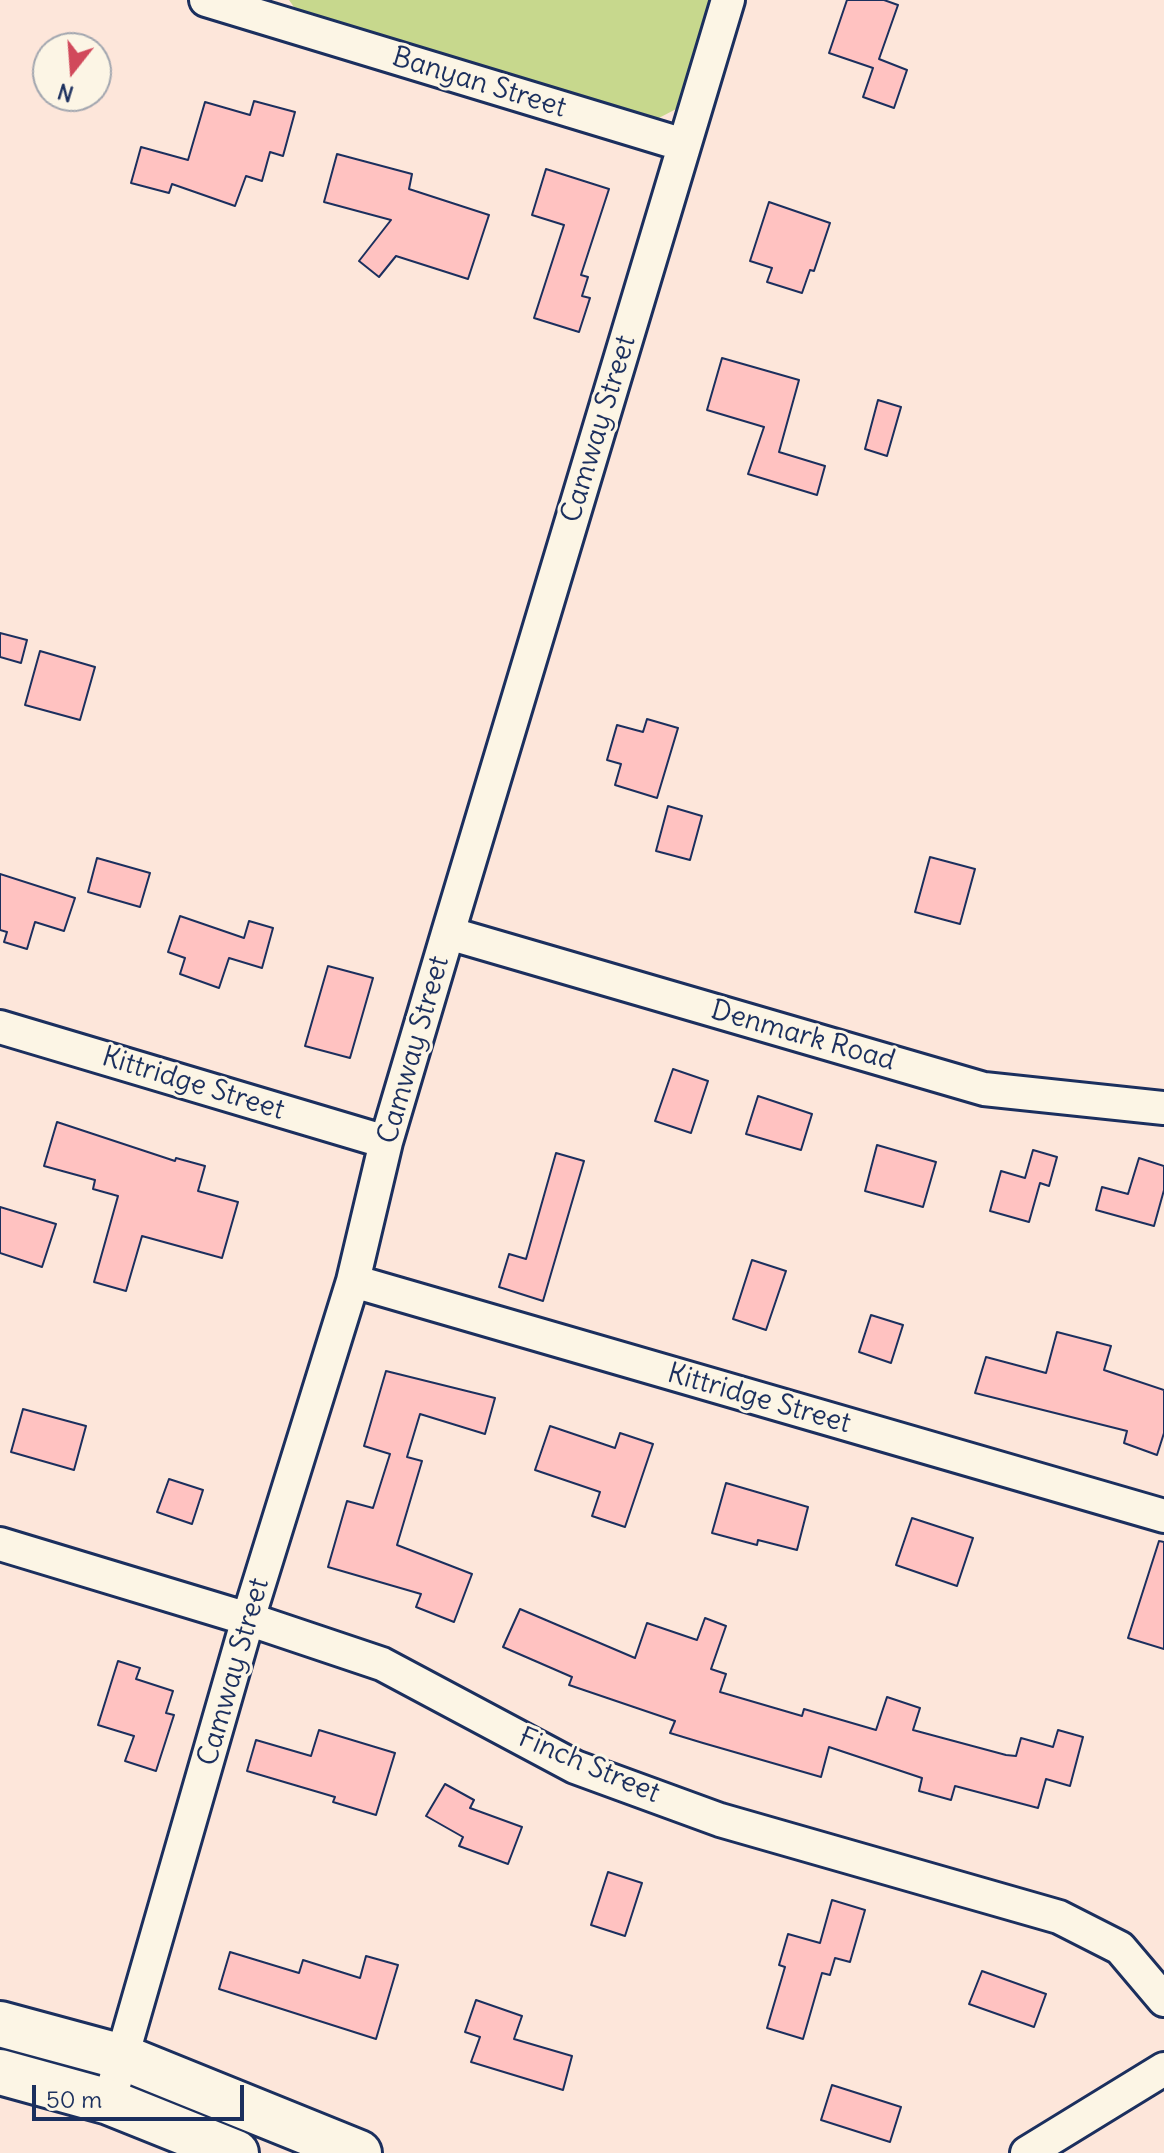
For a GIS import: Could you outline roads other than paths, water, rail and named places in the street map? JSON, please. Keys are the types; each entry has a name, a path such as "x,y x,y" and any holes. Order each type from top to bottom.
{"main road":[{"path":"0,2024 122,2057 359,2153"},
{"path":"0,2072 109,2102 236,2153"}],"street":[{"name":"Banyan Street","path":"206,0 274,10 684,145"},
{"name":"Camway Street","path":"109,2102 248,1619 353,1281 386,1142 728,0"},
{"name":"Denmark Road","path":"448,933 984,1089 1164,1108"},
{"name":"Kittridge Street","path":"0,1027 386,1142"},
{"name":"Kittridge Street","path":"353,1281 1164,1516"},
{"name":"Finch Street","path":"0,1544 248,1619 382,1664 590,1772 720,1820 1059,1917 1120,1948 1164,2000"},
{"path":"1027,2153 1164,2069"}]}
